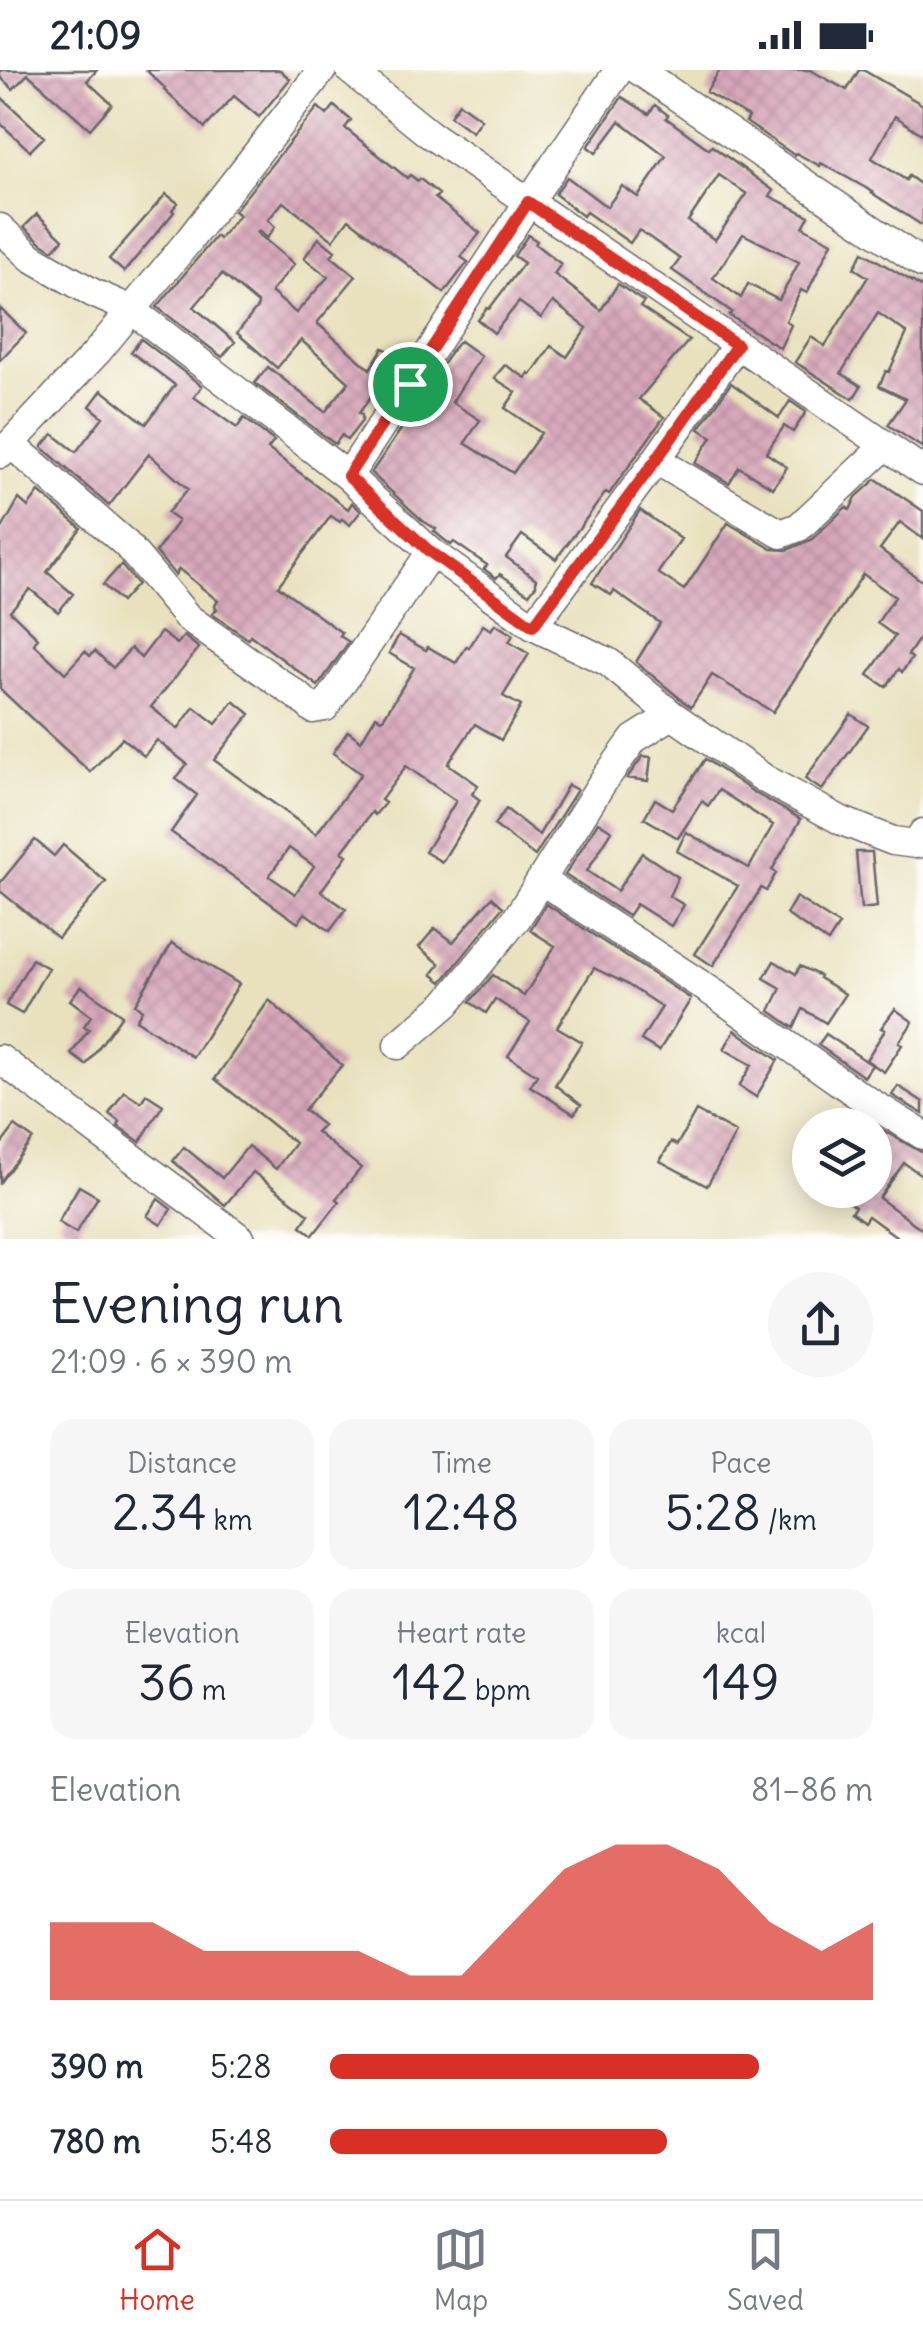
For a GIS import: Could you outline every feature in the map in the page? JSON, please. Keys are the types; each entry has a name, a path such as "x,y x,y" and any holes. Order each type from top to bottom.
{"street":[{"path":"322,70 97,352 6,449 126,544 188,618 313,710 325,707 430,552"},
{"path":"350,70 428,133 923,472"},
{"path":"348,476 620,70"},
{"path":"638,70 923,264"},
{"path":"0,228 31,257 93,294 132,310 348,476 430,552 533,626 608,662 672,715 765,779 842,821 893,841 916,844 923,833"},
{"path":"533,626 737,345"},
{"path":"656,460 781,534 799,526 885,446"},
{"path":"398,1045 446,1004 517,918 602,782 634,739 672,715"},
{"path":"541,880 923,1135"},
{"path":"3,1070 242,1239"}],"building":[{"path":"0,70 97,70 87,81 112,104 90,129 28,74 13,89 0,77"},
{"path":"146,70 280,70 290,79 259,117 234,96 205,128"},
{"path":"720,70 810,70 847,90 859,70 863,70 923,105 923,135 895,116 872,158 923,186 923,226 821,163 820,166 794,155 746,122 749,117 706,92"},
{"path":"0,96 44,137 30,151 0,123"},
{"path":"622,97 649,114 655,105 668,115 666,118 774,191 770,196 809,216 803,227 832,242 807,293 801,290 786,321 791,325 780,348 729,315 732,312 672,270 680,259 639,230 630,243 586,212 583,216 555,194 567,177 607,207 622,186 638,197 666,156 620,121 596,153 588,147","holes":["719,175 747,194 715,240 688,221","743,234 799,262 779,300 748,284 741,298 713,278"]},
{"path":"459,103 481,119 472,132 450,116"},
{"path":"334,106 351,120 345,128 407,178 410,175 420,179 439,194 435,198 480,233 461,257 468,262 444,293 349,219 333,240 283,202 268,220 275,227 267,238 257,233 294,264 271,292 296,313 328,277 304,258 319,238 335,251 331,256 356,276 317,323 370,369 383,348 400,357 359,413 362,421 347,440 342,435 335,444 255,383 268,367 325,412 349,382 301,340 277,368 237,333 258,304 222,274 194,307 235,342 222,357 157,307 216,236 219,239 239,215 234,211 318,107 327,115"},
{"path":"166,194 178,203 174,212 124,272 109,259"},
{"path":"37,214 63,239 53,250 24,227"},
{"path":"528,235 561,264 554,274 601,310 618,284 644,302 640,307 689,340 639,399 664,417 556,559 522,535 506,557 536,579 529,594 500,574 496,578 484,569 487,565 454,542 451,545 371,473 460,341 481,356 452,402 480,420 465,443 513,473 541,433 505,408 516,392 494,378 505,365 526,378 551,346 567,357 587,328 553,302 541,318 519,302 494,333 478,320 524,263 514,256"},
{"path":"863,252 923,288 923,448 888,425 906,399 879,386 907,333 878,313 841,373 861,386 853,399 795,362 811,337 825,346 868,277 854,268"},
{"path":"0,308 26,333 0,360"},
{"path":"141,339 202,386 194,397 237,428 244,418 274,441 268,449 348,509 352,503 361,511 350,525 331,516 278,586 349,642 318,686 250,635 248,639 212,614 218,601 179,569 175,575 156,552 178,521 167,513 188,489 149,454 109,506 42,447 53,434 76,452 103,417 90,406 102,390 146,424 175,385 131,352"},
{"path":"731,383 779,418 790,401 806,412 793,432 784,426 766,453 787,467 773,488 739,467 729,483 695,463 712,437 699,429"},
{"path":"876,479 923,511 923,539 900,522 880,549 923,582 923,633 908,655 912,658 886,687 868,675 895,636 877,623 895,597 863,574 773,712 712,675 691,707 636,662 660,623 614,591 611,595 592,583 640,510 681,539 658,573 684,590 728,523 772,549 787,550 811,540 846,507 850,510 856,497"},
{"path":"39,492 81,528 47,572 73,594 58,612 30,589 10,611 38,638 34,644 65,673 85,651 90,656 95,651 113,668 131,648 141,658 161,632 177,644 184,636 199,648 151,707 178,729 194,707 216,724 234,701 250,714 214,760 316,834 361,774 333,753 348,731 361,741 376,716 384,717 414,668 389,653 399,635 456,663 483,625 491,630 495,624 513,635 509,642 529,654 503,696 521,706 501,740 475,724 448,764 478,785 472,794 480,800 442,862 425,852 456,801 406,766 381,800 385,803 375,815 372,812 342,852 347,855 321,891 346,909 330,931 305,913 298,923 171,832 197,795 176,779 187,764 157,740 144,756 122,738 90,772 0,689 0,532 19,499 28,507","holes":["289,848 314,866 295,894 269,876"]},
{"path":"121,565 137,584 121,602 103,585"},
{"path":"851,714 868,726 822,790 805,779"},
{"path":"643,756 651,757 648,781 627,778"},
{"path":"705,759 801,819 772,870 776,873 766,891 761,888 713,966 695,954 738,886 677,851 686,832 749,868 773,825 719,790 708,806 702,801 678,838 644,818 655,799 672,809"},
{"path":"568,785 577,790 535,856 494,825 506,809 539,835"},
{"path":"598,822 612,831 587,871 617,891 642,853 678,877 669,896 684,905 671,926 636,904 628,916 565,875"},
{"path":"35,840 54,856 63,845 106,882 58,938 0,891 0,883"},
{"path":"856,852 872,852 877,907 861,909"},
{"path":"492,897 503,907 442,982 432,974 440,964 419,947 435,928 453,942"},
{"path":"796,897 839,925 828,942 786,914"},
{"path":"546,904 691,999 659,1051 641,1040 662,1007 594,968 557,1027 582,1042 555,1085 581,1105 574,1114 530,1086 537,1075 508,1056 530,1022 495,999 486,1013 470,1002 493,975 524,996 555,946 530,930"},
{"path":"172,943 239,984 193,1057 136,1020 142,1010 135,1004"},
{"path":"32,959 48,968 22,1014 6,1005"},
{"path":"774,961 796,974 800,966 845,994 826,1023 803,1009 794,1028 770,1011 781,988 764,978"},
{"path":"81,986 122,1015 86,1065 71,1054 89,1029 84,1026 91,1016 70,1000"},
{"path":"269,1000 342,1065 304,1110 323,1125 316,1132 361,1168 313,1235 301,1226 309,1214 253,1172 225,1205 173,1161 184,1147 222,1178 248,1146 276,1169 295,1143 215,1079"},
{"path":"895,1009 913,1022 884,1072 866,1060"},
{"path":"735,1030 778,1060 756,1097 739,1086 752,1065 724,1049"},
{"path":"826,1034 872,1065 864,1077 818,1045"},
{"path":"898,1086 923,1102 923,1114 892,1095"},
{"path":"124,1091 141,1102 146,1094 163,1105 140,1142 109,1114"},
{"path":"696,1111 736,1133 707,1186 660,1161 671,1142 677,1145"},
{"path":"15,1126 33,1139 0,1182 0,1146"},
{"path":"892,1136 923,1153 923,1176 904,1163 892,1180"},
{"path":"79,1186 98,1197 76,1233 58,1222"},
{"path":"158,1199 171,1209 161,1225 147,1216"},
{"path":"892,1207 923,1230 923,1239 900,1239 868,1216 864,1222 851,1212 854,1208"}],"route":[{"path":"528,202 737,345 533,626 430,552 348,476 410,384 528,202"}]}
